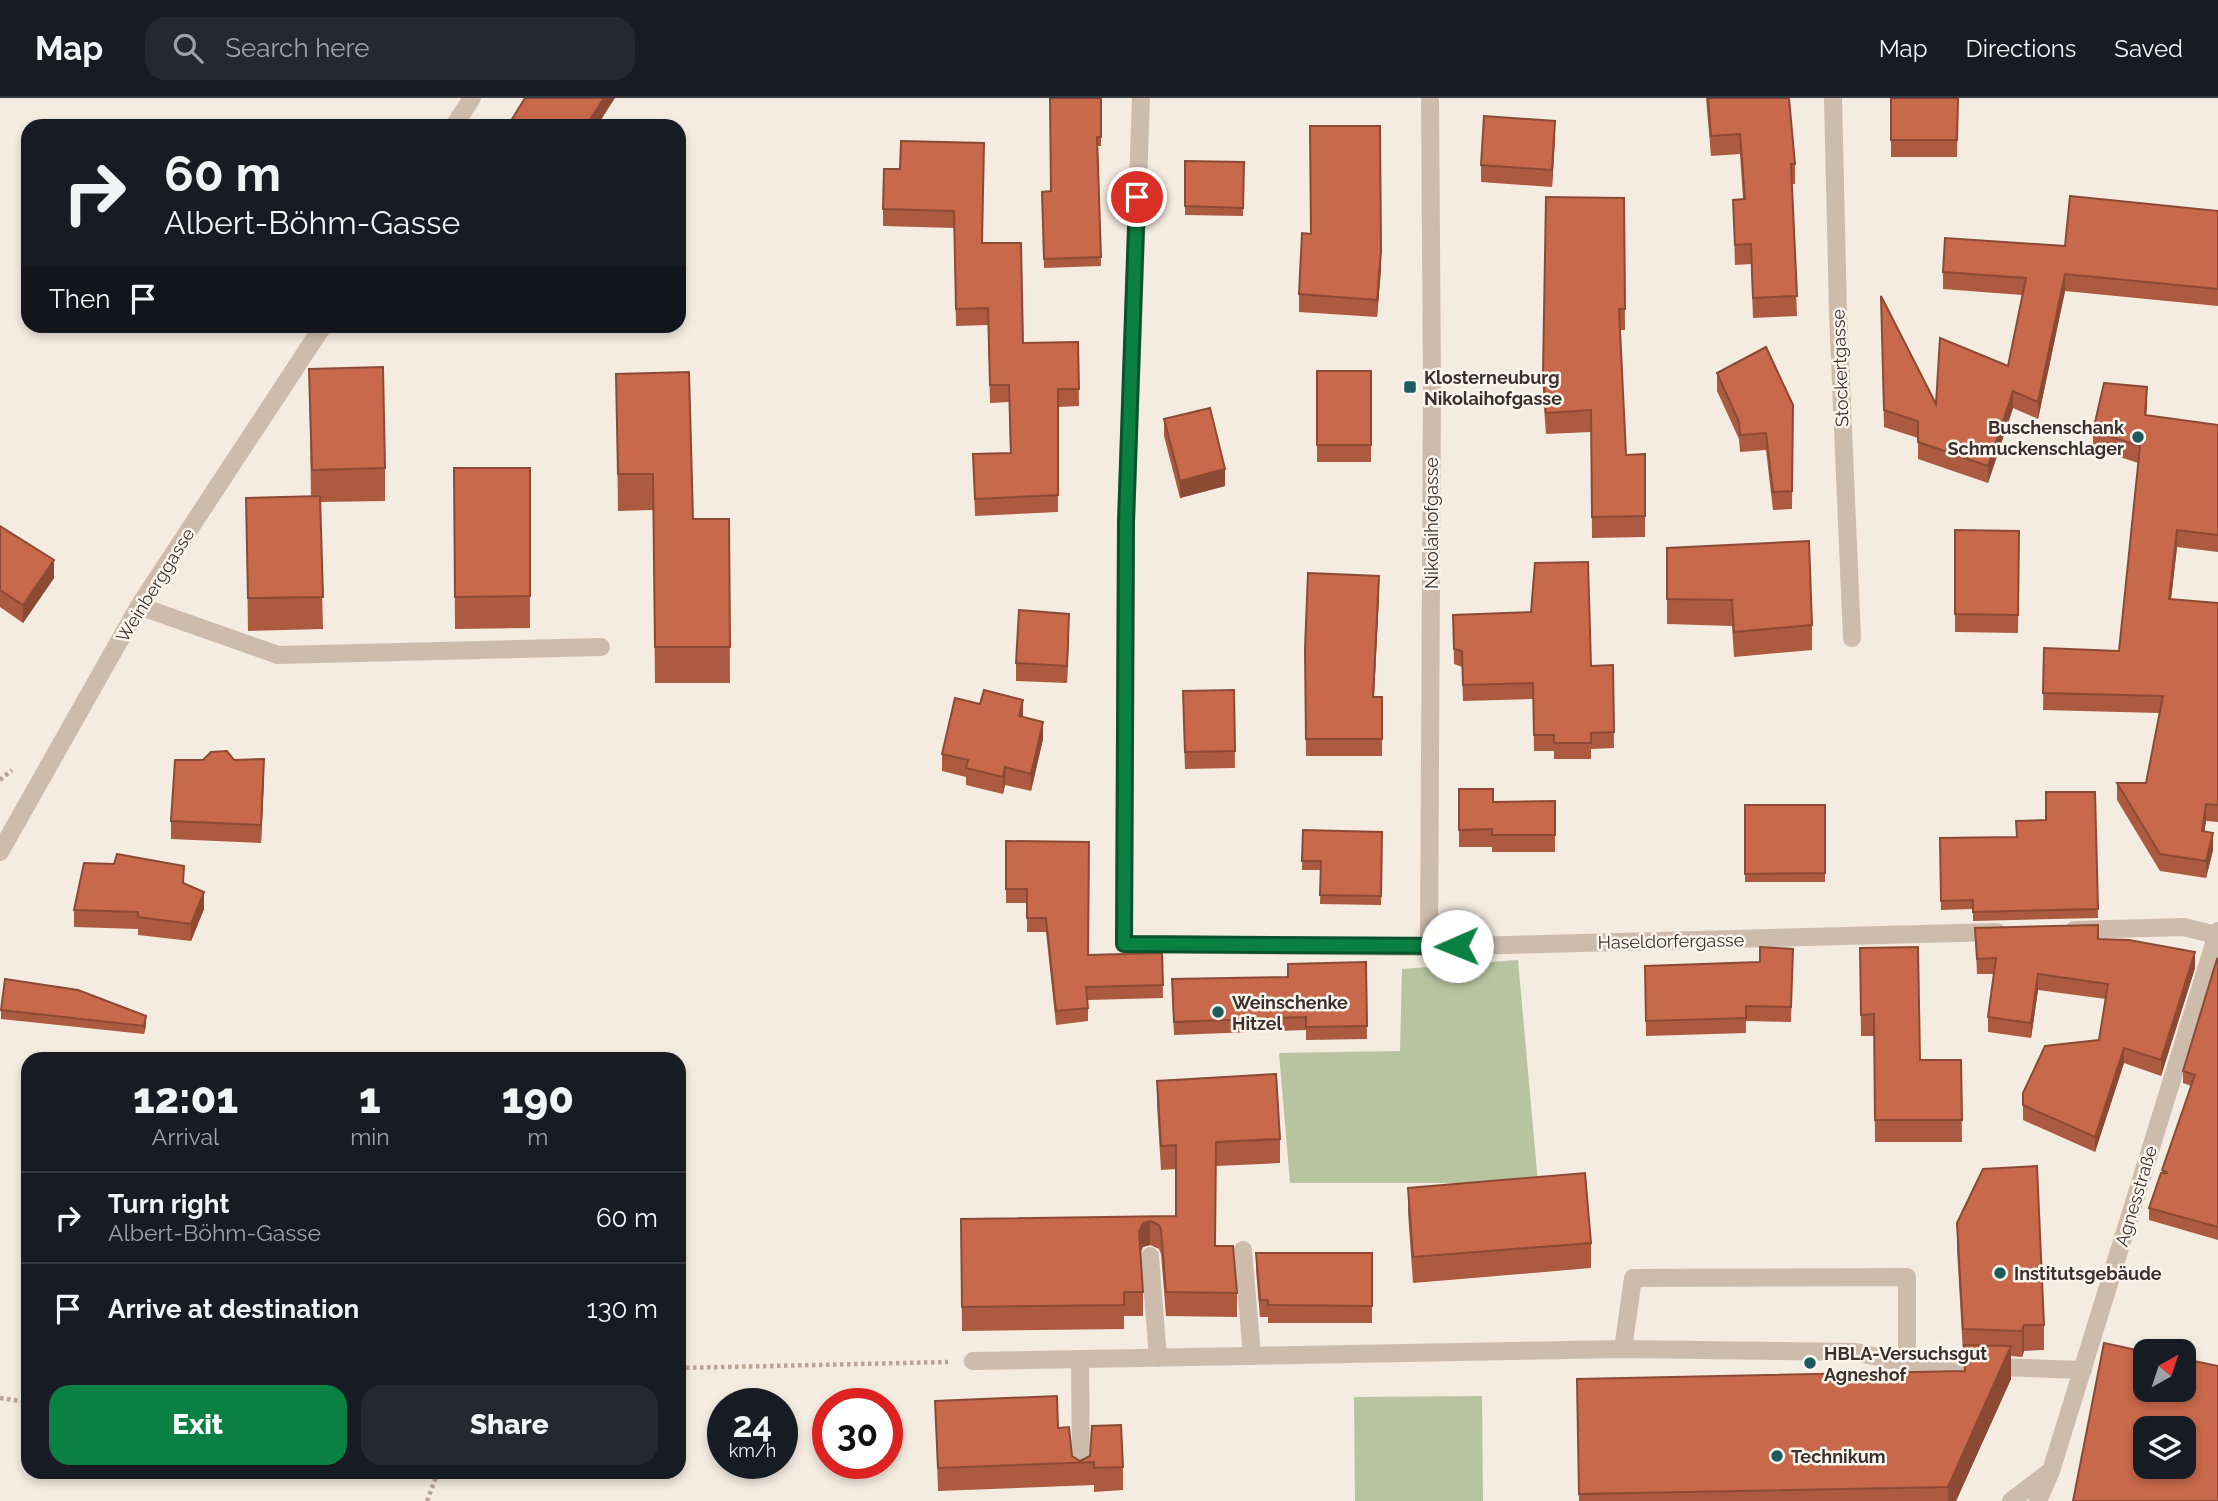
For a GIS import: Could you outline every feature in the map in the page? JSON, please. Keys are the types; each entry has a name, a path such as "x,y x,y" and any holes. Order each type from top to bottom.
{"street":[{"path":"458,119 472,98"},
{"name":"Haseldorfergasse","path":"1141,98 1126,522 1124,944 1429,947 2016,932"},
{"name":"Nikolaihofgasse","path":"1429,947 1432,399 1430,98"},
{"name":"Stockertgasse","path":"1833,98 1838,313 1852,638"},
{"name":"Weinberggasse","path":"0,852 139,606 318,333"},
{"path":"139,606 278,655 601,647"},
{"path":"2058,931 2184,927 2217,933"},
{"name":"Agnesstraße","path":"2038,1501 2051,1471 2083,1370 2217,933"},
{"path":"1244,1250 1252,1356"},
{"path":"1150,1256 1158,1358"},
{"path":"1623,1349 1633,1278 1907,1277 1907,1364"},
{"path":"974,1362 1623,1349 1856,1352 1907,1364 2083,1370"},
{"path":"1080,1359 1081,1473"},
{"path":"2011,1501 2051,1471"}],"path":[{"path":"686,1368 974,1362"},
{"path":"0,1398 21,1401"},
{"path":"427,1501 435,1479"}],"green space":[{"path":"1518,960 1538,1183 1290,1183 1279,1053 1400,1051 1402,969"},
{"path":"1482,1396 1483,1501 1355,1501 1354,1397"}],"building":[{"path":"525,98 604,98 590,119 512,119"},
{"path":"1050,98 1101,98 1101,137 1097,137 1101,257 1044,259 1042,192 1051,191"},
{"path":"1708,98 1789,98 1795,164 1791,164 1797,296 1753,298 1751,244 1735,245 1733,200 1745,199 1740,134 1711,136"},
{"path":"1891,98 1958,98 1957,140 1891,140"},
{"path":"1484,116 1555,121 1552,170 1481,165"},
{"path":"1310,126 1380,126 1381,252 1377,300 1299,294 1302,233 1311,234"},
{"path":"901,141 984,143 982,243 1021,243 1023,343 1078,342 1079,389 1058,389 1058,495 975,499 973,454 1011,453 1009,385 990,385 988,308 956,309 954,211 883,209 884,169 900,169"},
{"path":"1185,161 1244,162 1243,208 1185,206"},
{"path":"2070,196 2218,211 2218,289 2065,274 2038,402 2013,391 1988,466 1918,442 1918,421 1884,410 1881,296 1936,404 1940,338 2008,366 2026,278 1943,272 1945,238 2065,246"},
{"path":"1546,197 1624,198 1625,309 1619,309 1626,455 1645,454 1645,516 1592,517 1591,410 1546,413 1543,373"},
{"path":"1766,347 1793,405 1792,491 1773,492 1766,433 1740,435 1739,422 1717,373"},
{"path":"383,367 385,468 312,470 309,369"},
{"path":"1317,371 1371,371 1371,445 1317,445"},
{"path":"689,372 693,519 729,519 730,647 655,647 653,474 618,474 616,374"},
{"path":"2104,383 2147,387 2145,415 2218,425 2218,535 2177,530 2169,599 2218,603 2218,805 2206,804 2202,831 2213,833 2206,861 2160,854 2117,783 2146,783 2163,696 2043,693 2044,648 2119,651 2140,446 2093,431"},
{"path":"1210,408 1225,469 1180,481 1164,419"},
{"path":"454,468 530,468 530,596 455,597"},
{"path":"320,496 323,597 248,598 246,498"},
{"path":"0,526 54,560 23,605 0,590"},
{"path":"1955,530 2019,531 2018,615 1955,614"},
{"path":"1809,541 1812,625 1734,632 1732,600 1667,599 1667,548"},
{"path":"1588,562 1591,666 1613,665 1614,732 1591,733 1591,743 1554,743 1554,735 1534,735 1533,683 1463,685 1462,651 1454,649 1453,615 1531,612 1535,563"},
{"path":"1308,573 1379,576 1373,697 1382,697 1382,739 1306,739"},
{"path":"1019,610 1069,614 1067,666 1016,663"},
{"path":"984,690 1023,700 1019,716 1043,722 1031,774 1005,767 1003,777 966,768 968,760 942,754 955,698 980,704"},
{"path":"1234,690 1235,751 1185,752 1183,691"},
{"path":"227,751 234,760 264,759 261,825 171,821 175,760 203,760 211,752"},
{"path":"1459,789 1493,789 1493,802 1555,801 1555,835 1492,835 1492,829 1459,830"},
{"path":"2046,792 2095,792 2098,909 1973,912 1973,900 1941,901 1940,838 2017,837 2016,821 2046,820"},
{"path":"1745,805 1825,805 1825,873 1745,874"},
{"path":"1303,830 1382,832 1381,896 1320,895 1321,861 1302,861"},
{"path":"1006,841 1089,842 1088,955 1162,953 1163,985 1086,987 1088,1008 1056,1011 1046,918 1027,918 1027,889 1006,889"},
{"path":"117,854 184,866 183,883 204,892 191,924 138,917 138,912 74,910 84,863 114,864"},
{"path":"2098,925 2098,939 2129,940 2195,952 2161,1060 2124,1048 2095,1137 2023,1105 2023,1093 2045,1046 2099,1040 2108,984 2038,974 2031,1023 1988,1017 1996,958 1977,959 1975,928"},
{"path":"1760,947 1793,949 1791,1007 1746,1006 1746,1018 1646,1021 1645,966 1760,962"},
{"path":"1918,947 1920,1060 1961,1060 1962,1120 1875,1120 1874,1014 1861,1015 1860,948"},
{"path":"2217,959 2218,1227 2149,1208 2161,1173 2168,1173 2162,1170 2195,1075 2183,1071"},
{"path":"1366,962 1367,1026 1306,1027 1306,1017 1174,1022 1172,979 1288,977 1288,964"},
{"path":"5,979 78,990 146,1016 144,1026 1,1010"},
{"path":"1276,1074 1280,1139 1216,1142 1215,1246 1233,1246 1237,1293 1166,1292 1161,1230 1159,1225 1150,1221 1143,1223 1139,1232 1143,1292 1124,1292 1124,1305 962,1307 961,1219 1176,1216 1176,1145 1161,1146 1157,1081"},
{"name":"Institutsgebäude","path":"2037,1166 2044,1325 2024,1325 2022,1331 1963,1329 1957,1223 1983,1169"},
{"path":"1585,1173 1591,1243 1413,1257 1408,1188"},
{"path":"1256,1253 1372,1253 1372,1306 1268,1305 1268,1300 1260,1300"},
{"path":"2104,1343 2133,1349 2133,1402 2196,1402 2196,1361 2218,1366 2218,1501 2073,1501"},
{"name":"Technikum","path":"1964,1345 2011,1346 1948,1487 1579,1494 1577,1379 1965,1371"},
{"path":"1057,1396 1058,1428 1069,1427 1072,1456 1080,1461 1090,1456 1092,1426 1121,1425 1123,1467 1094,1468 1094,1462 938,1468 935,1401"}],"place":[{"name":"Klosterneuburg Nikolaihofgasse","path":"1410,387"},
{"name":"Buschenschank Schmuckenschlager","path":"2138,437"},
{"name":"Weinschenke Hitzel","path":"1218,1012"},
{"name":"Institutsgebäude","path":"2000,1273"},
{"name":"HBLA-Versuchsgut Agneshof","path":"1810,1363"},
{"name":"Technikum","path":"1777,1456"}],"route":[{"path":"1137,197 1126,522 1124,944 1457,946"}]}
